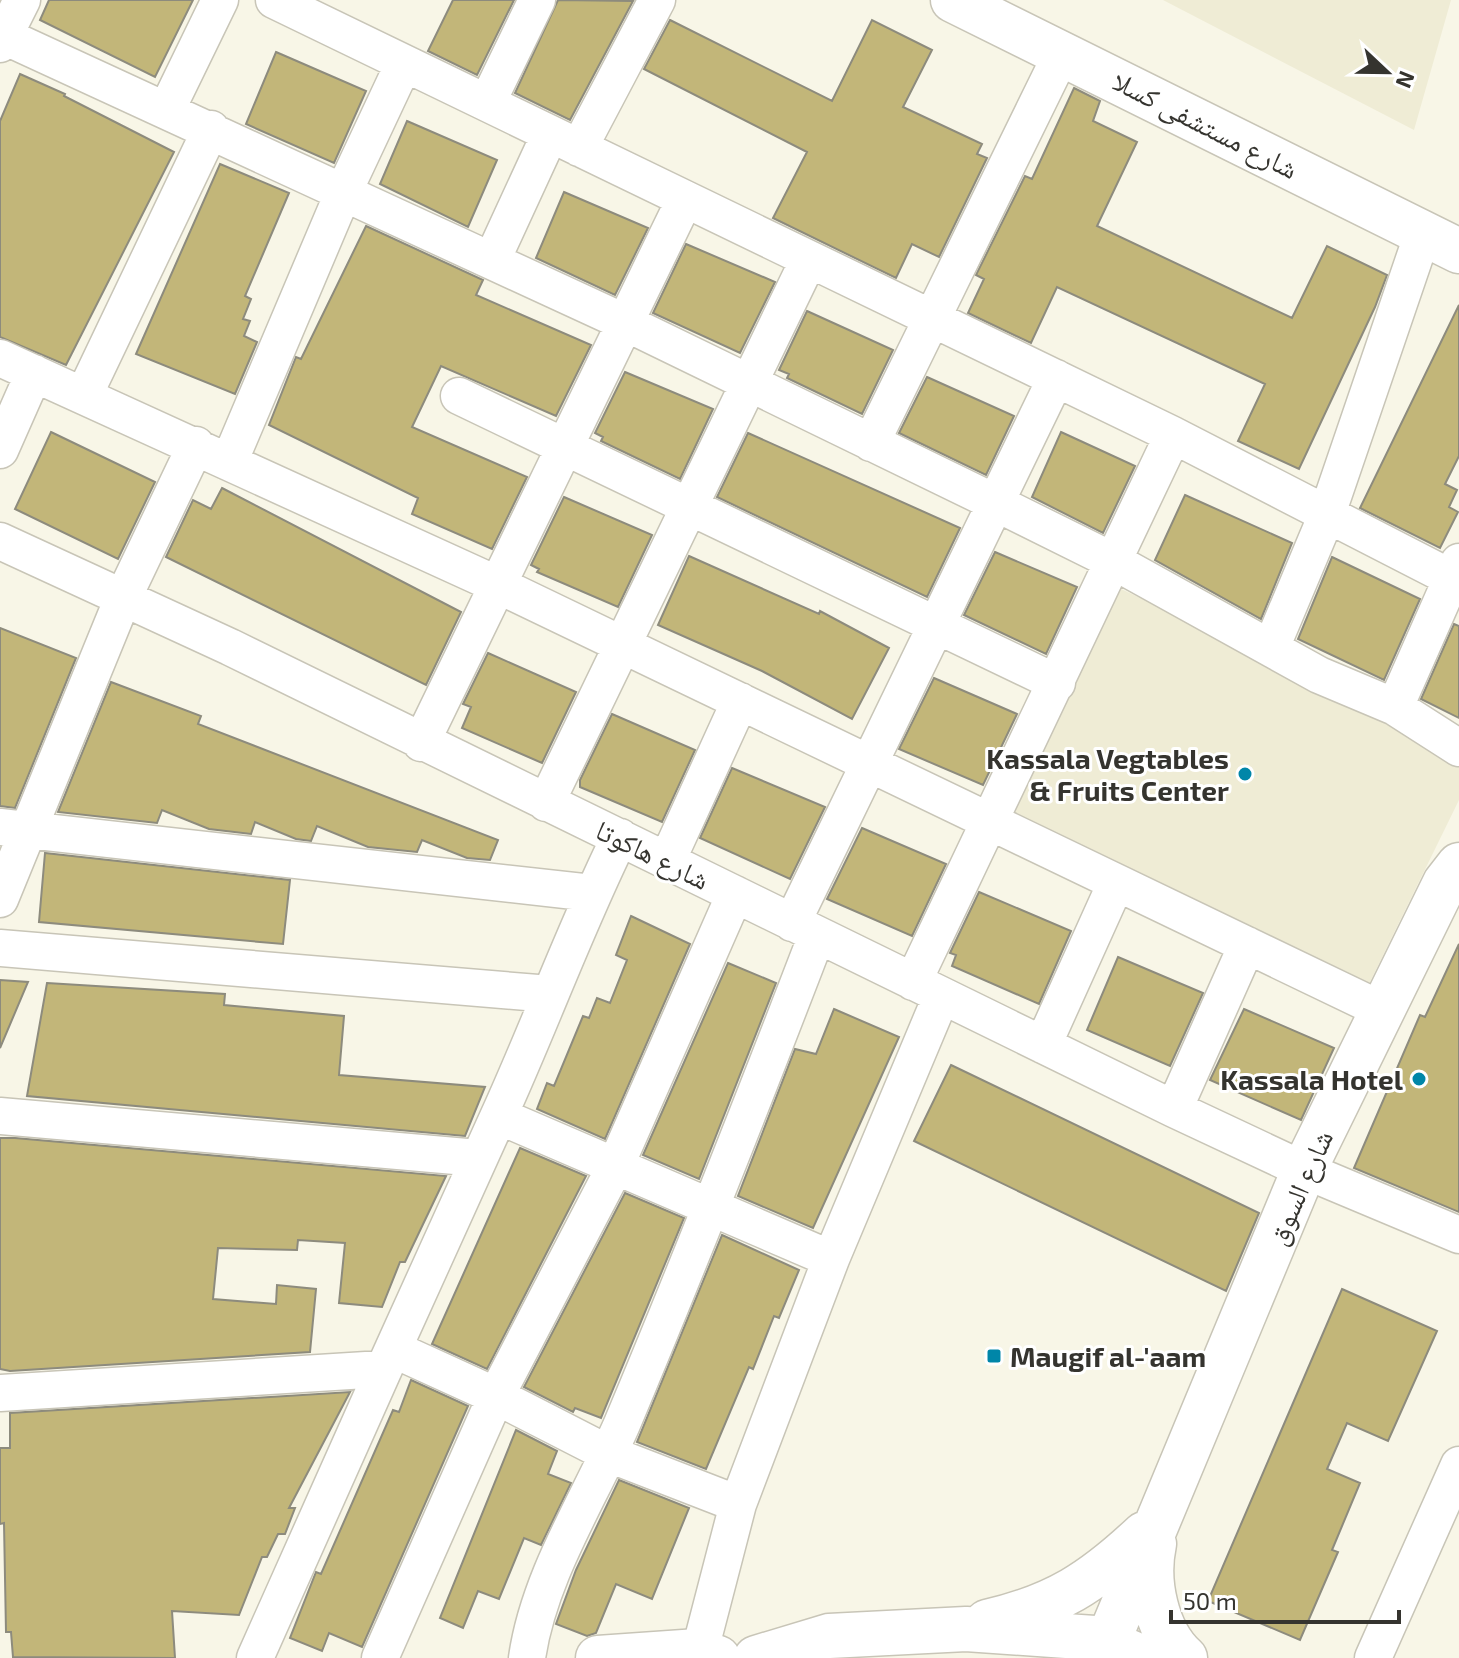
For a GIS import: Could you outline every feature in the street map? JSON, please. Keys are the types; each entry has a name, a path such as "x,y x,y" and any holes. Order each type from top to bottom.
{"main road":[{"name":"شارع مستشفى كسلا","path":"953,0 1441,242"},
{"name":"شارع السوق","path":"1160,1518 1304,1170 1382,1010 1454,880"},
{"path":"971,1639 1101,1574 1160,1518"},
{"path":"756,1658 829,1636 971,1639 1105,1649 1160,1518"},
{"path":"1160,1518 1150,1564 1156,1610 1185,1658"},
{"path":"971,1639 1053,1658"},
{"path":"598,1658 705,1656"}],"street":[{"path":"22,0 2,40 167,109 624,322 1115,562 1319,675 1395,707 1459,748"},
{"path":"167,109 220,0"},
{"path":"274,0 1173,435 1326,517 1457,575 1395,707"},
{"path":"487,103 537,0"},
{"path":"492,260 657,0"},
{"path":"871,443 1062,53"},
{"path":"230,460 344,191 404,63"},
{"path":"84,395 211,129"},
{"path":"421,743 685,199"},
{"path":"1271,648 1441,242"},
{"path":"546,803 809,259"},
{"path":"0,358 230,460 498,585 1382,1010"},
{"path":"0,450 34,373"},
{"path":"527,1658 537,1608 609,1454 712,1211 805,929 869,763 1056,378"},
{"path":"459,396 1057,683"},
{"path":"705,1656 738,1504 831,1259 989,822 1173,435"},
{"path":"0,899 14,828 196,445"},
{"name":"شارع هاكوتا","path":"0,541 230,647 1174,1109 1304,1170 1459,1235"},
{"path":"667,861 740,701"},
{"path":"14,828 592,893"},
{"path":"255,1658 499,1116 592,893 620,837"},
{"path":"1043,1045 1116,883"},
{"path":"380,1658 496,1396 615,1167 735,894"},
{"path":"1174,1109 1247,945"},
{"path":"0,948 550,994"},
{"path":"0,1116 478,1158"},
{"path":"499,1116 712,1211 831,1259"},
{"path":"0,1393 387,1359 496,1396 609,1454 738,1504"},
{"path":"1373,1658 1456,1477"},
{"path":"1105,1649 1154,1658"}],"shaded area":[{"path":"1163,0 1451,0 1414,130"},
{"name":"Kassala Vegtables & Fruits Center","path":"1121,589 1459,747 1459,800 1366,990 1010,816"}],"building":[{"path":"49,0 193,0 155,77 40,20"},
{"path":"453,0 514,0 477,75 428,51"},
{"path":"558,0 633,1 570,120 515,93"},
{"path":"670,20 832,101 872,20 932,50 903,107 982,144 977,154 987,158 939,257 912,244 896,278 773,218 807,152 644,69"},
{"path":"276,52 366,91 334,163 246,124"},
{"path":"20,74 65,94 174,152 66,365 0,337 0,121"},
{"path":"1074,88 1100,101 1093,121 1137,142 1097,226 1292,318 1327,246 1387,275 1299,469 1238,441 1265,384 1057,287 1031,343 968,313 984,279 976,275 1025,176 1032,179"},
{"path":"407,121 497,160 468,227 380,184"},
{"path":"220,164 289,193 245,296 251,299 243,319 250,321 244,336 257,342 235,394 136,354"},
{"path":"564,192 648,228 615,295 536,258"},
{"path":"366,226 483,280 476,295 591,345 556,416 441,366 412,427 527,477 492,549 412,514 418,498 269,425 296,357 301,359"},
{"path":"686,244 775,282 740,353 653,313"},
{"path":"1459,305 1459,456 1445,484 1457,490 1449,507 1458,512 1440,548 1360,508"},
{"path":"807,311 893,350 862,414 787,378 789,374 779,370"},
{"path":"625,372 713,409 680,479 601,441 603,437 595,433"},
{"path":"927,377 1014,416 986,475 899,433"},
{"path":"51,432 155,482 118,559 15,509"},
{"path":"1061,432 1135,466 1103,533 1032,497"},
{"path":"748,433 960,528 927,597 717,497"},
{"path":"222,488 461,612 426,685 166,557 193,500 211,509"},
{"path":"1185,495 1292,543 1261,619 1155,560"},
{"path":"564,497 652,535 618,607 537,572 539,569 531,565"},
{"path":"995,552 1077,587 1046,654 964,615"},
{"path":"689,556 819,614 820,611 889,648 852,719 762,671 658,625"},
{"path":"1332,557 1420,599 1384,680 1298,639"},
{"path":"1454,624 1459,626 1459,718 1421,699"},
{"path":"0,628 76,658 15,808 0,806"},
{"path":"488,653 576,692 542,763 462,728 471,707 463,704"},
{"path":"934,678 1017,714 983,785 899,749"},
{"path":"111,682 201,716 198,724 498,840 490,860 467,858 422,840 417,852 368,847 317,826 311,841 296,839 255,822 251,834 209,829 162,810 157,823 58,812"},
{"path":"612,714 695,750 662,822 580,787 580,780"},
{"path":"732,768 825,807 790,879 700,838"},
{"path":"862,828 946,864 912,936 827,899"},
{"path":"45,853 290,880 283,944 39,922"},
{"path":"979,892 1071,931 1039,1004 952,966 956,955 950,953"},
{"path":"631,916 690,944 605,1139 537,1109 547,1083 554,1086 583,1016 589,1018 597,998 610,1003 627,960 616,955"},
{"path":"1459,944 1459,1212 1354,1168 1420,1015 1425,1017"},
{"path":"1118,957 1203,993 1170,1066 1087,1030"},
{"path":"728,963 776,983 699,1179 643,1155"},
{"path":"0,980 28,982 0,1048"},
{"path":"47,983 225,994 224,1005 344,1016 339,1075 485,1087 465,1136 27,1096"},
{"path":"834,1009 899,1037 813,1228 738,1196 795,1049 816,1054"},
{"path":"1244,1009 1334,1048 1301,1120 1210,1080"},
{"path":"951,1065 1259,1213 1226,1291 914,1141"},
{"path":"0,1138 446,1176 405,1262 400,1262 382,1307 339,1303 345,1243 298,1240 297,1250 218,1248 213,1299 276,1304 277,1285 316,1289 310,1352 10,1371 0,1369"},
{"path":"520,1148 586,1176 487,1369 432,1344"},
{"path":"625,1193 684,1218 601,1418 575,1408 573,1412 524,1387"},
{"path":"722,1235 799,1270 779,1318 774,1316 753,1369 749,1367 706,1469 637,1442"},
{"path":"1342,1289 1437,1331 1388,1441 1347,1423 1327,1469 1360,1483 1332,1550 1338,1552 1300,1640 1208,1601"},
{"path":"411,1380 468,1406 362,1647 329,1633 322,1651 290,1638 316,1572 321,1574 393,1410 399,1412"},
{"path":"350,1392 289,1508 295,1508 285,1534 278,1534 267,1557 262,1557 239,1615 172,1611 175,1658 13,1657 11,1632 6,1632 4,1523 0,1524 0,1448 10,1448 10,1413"},
{"path":"516,1430 557,1451 548,1474 571,1483 541,1545 524,1538 499,1599 478,1591 463,1628 440,1618"},
{"path":"619,1480 689,1508 652,1599 616,1584 596,1633 587,1636 556,1624 576,1570"}],"place":[{"name":"Kassala Vegtables & Fruits Center","path":"1245,774"},
{"name":"Kassala Hotel","path":"1419,1079"},
{"name":"Maugif al-'aam","path":"994,1356"}]}
